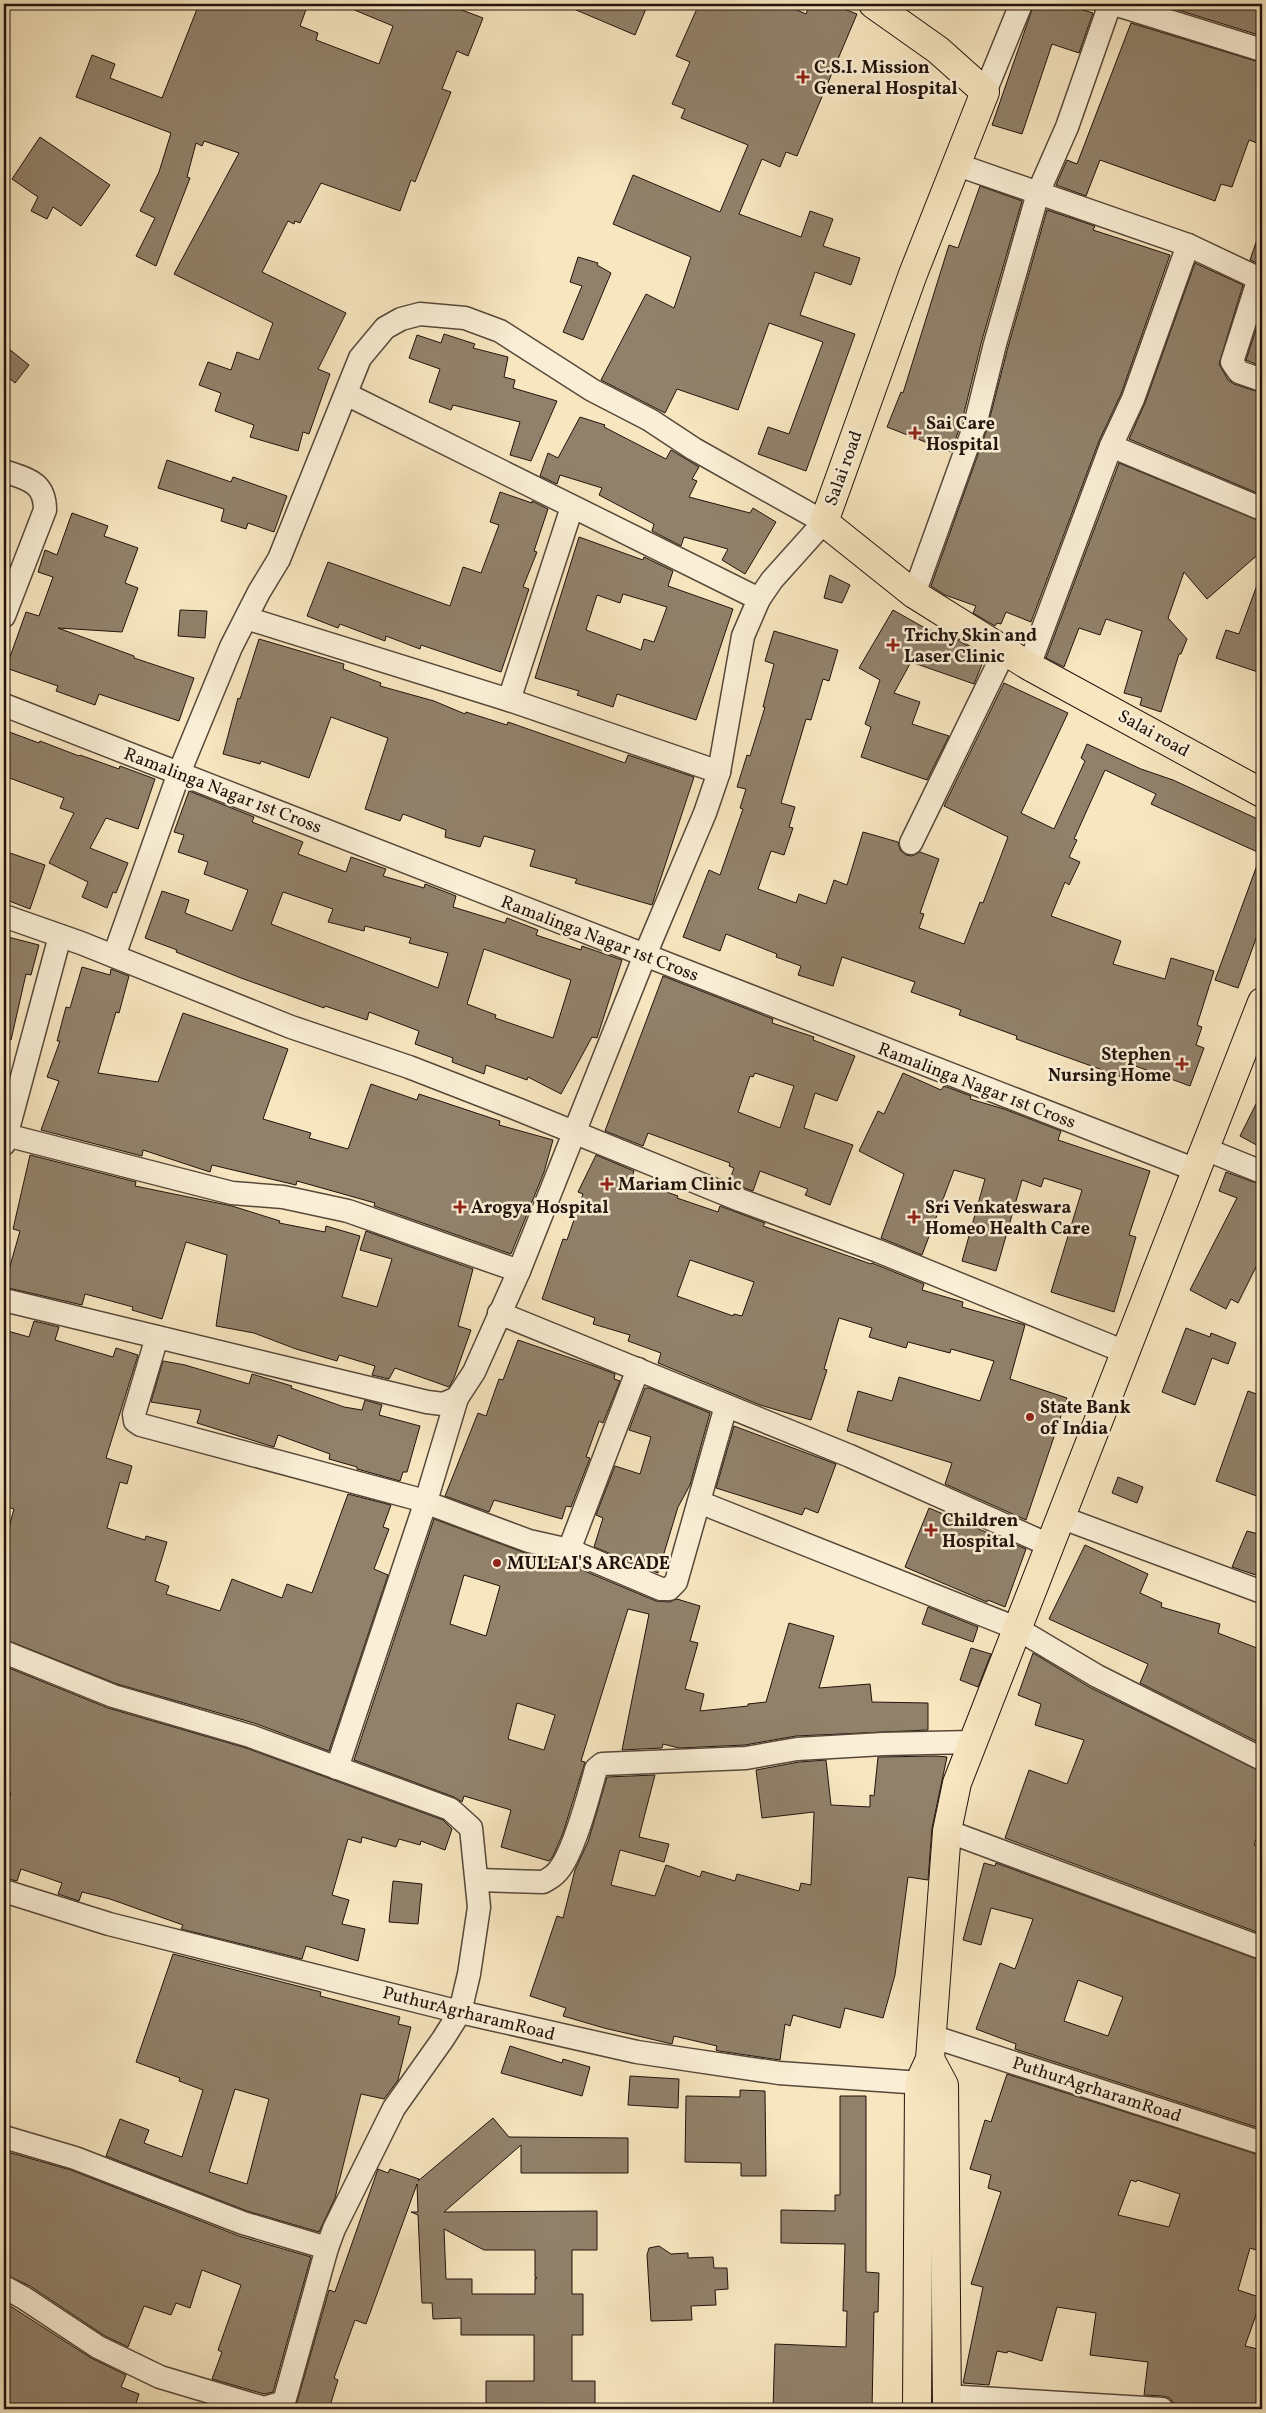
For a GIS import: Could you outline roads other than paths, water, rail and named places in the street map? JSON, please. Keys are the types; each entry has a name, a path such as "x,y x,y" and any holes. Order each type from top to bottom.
{"main road":[{"path":"873,4 938,50 985,92"},
{"name":"Salai road","path":"985,92 955,164 910,283 824,522 914,594 1030,666 1262,793"},
{"path":"917,2409 931,2066 947,1831 957,1783 971,1742 1262,1002"},
{"path":"931,2066 947,2402"}],"street":[{"path":"985,92 1021,4"},
{"path":"914,594 975,425 994,344 1038,193 1067,127 1110,4"},
{"path":"1114,4 1262,50"},
{"path":"955,164 1188,245 1260,279 1232,362 1239,372 1262,380"},
{"path":"1030,666 1112,446 1133,399 1188,245"},
{"path":"114,956 179,773 231,647 280,559 360,358 385,328 401,319 420,314 465,318 500,331 592,390 650,420 694,449 824,522 772,580 759,599 743,636 719,772 705,813 645,955 519,1271 474,1372 457,1398 426,1502 338,1768"},
{"path":"346,394 759,599"},
{"path":"1112,446 1262,509"},
{"path":"4,471 38,486 45,500 45,510 4,616"},
{"path":"509,700 572,507"},
{"path":"246,618 509,700 719,772"},
{"path":"911,843 1005,650"},
{"name":"Ramalinga Nagar 1st Cross","path":"4,705 645,955 1200,1160 1262,1172"},
{"path":"4,916 114,956 291,1027 409,1067 740,1200 878,1251 1125,1352"},
{"path":"60,936 5,1139 232,1193 283,1197 348,1211 519,1271"},
{"path":"4,1300 426,1402 443,1404 457,1398"},
{"path":"499,1313 850,1456 1049,1545"},
{"path":"157,1337 133,1418 138,1424 426,1502 529,1541 569,1550 661,1590 669,1588 676,1582 726,1406"},
{"path":"569,1550 638,1369"},
{"path":"699,1502 1016,1628 1098,1676 1262,1759"},
{"path":"1060,1517 1262,1592"},
{"path":"4,1652 113,1696 250,1736 450,1809 471,1828 478,1880 479,1907 469,1974 460,2012 443,2040 394,2108 334,2228 284,2402 264,2408 160,2377 98,2347 24,2298 4,2288"},
{"path":"478,1880 543,1882 552,1877 560,1869 577,1831 596,1769 602,1764 746,1758 796,1749 971,1742"},
{"path":"947,1831 1262,1948"},
{"name":"PuthurAgrharamRoad","path":"4,1891 109,1924 460,2012 637,2052 779,2073 931,2066 1262,2143"},
{"path":"4,2137 75,2158 242,2223 327,2248"},
{"path":"947,2402 1162,2409"}],"place":[{"name":"C.S.I. Mission General Hospital","path":"803,77"},
{"name":"Sai Care Hospital","path":"915,433"},
{"name":"Trichy Skin and Laser Clinic","path":"893,645"},
{"name":"Stephen Nursing Home","path":"1182,1064"},
{"name":"Mariam Clinic","path":"607,1184"},
{"name":"Arogya Hospital","path":"460,1207"},
{"name":"Sri Venkateswara Homeo Health Care","path":"914,1217"},
{"name":"State Bank of India","path":"1030,1417"},
{"name":"Children Hospital","path":"931,1530"},
{"name":"MULLAI'S ARCADE","path":"497,1563"}]}
